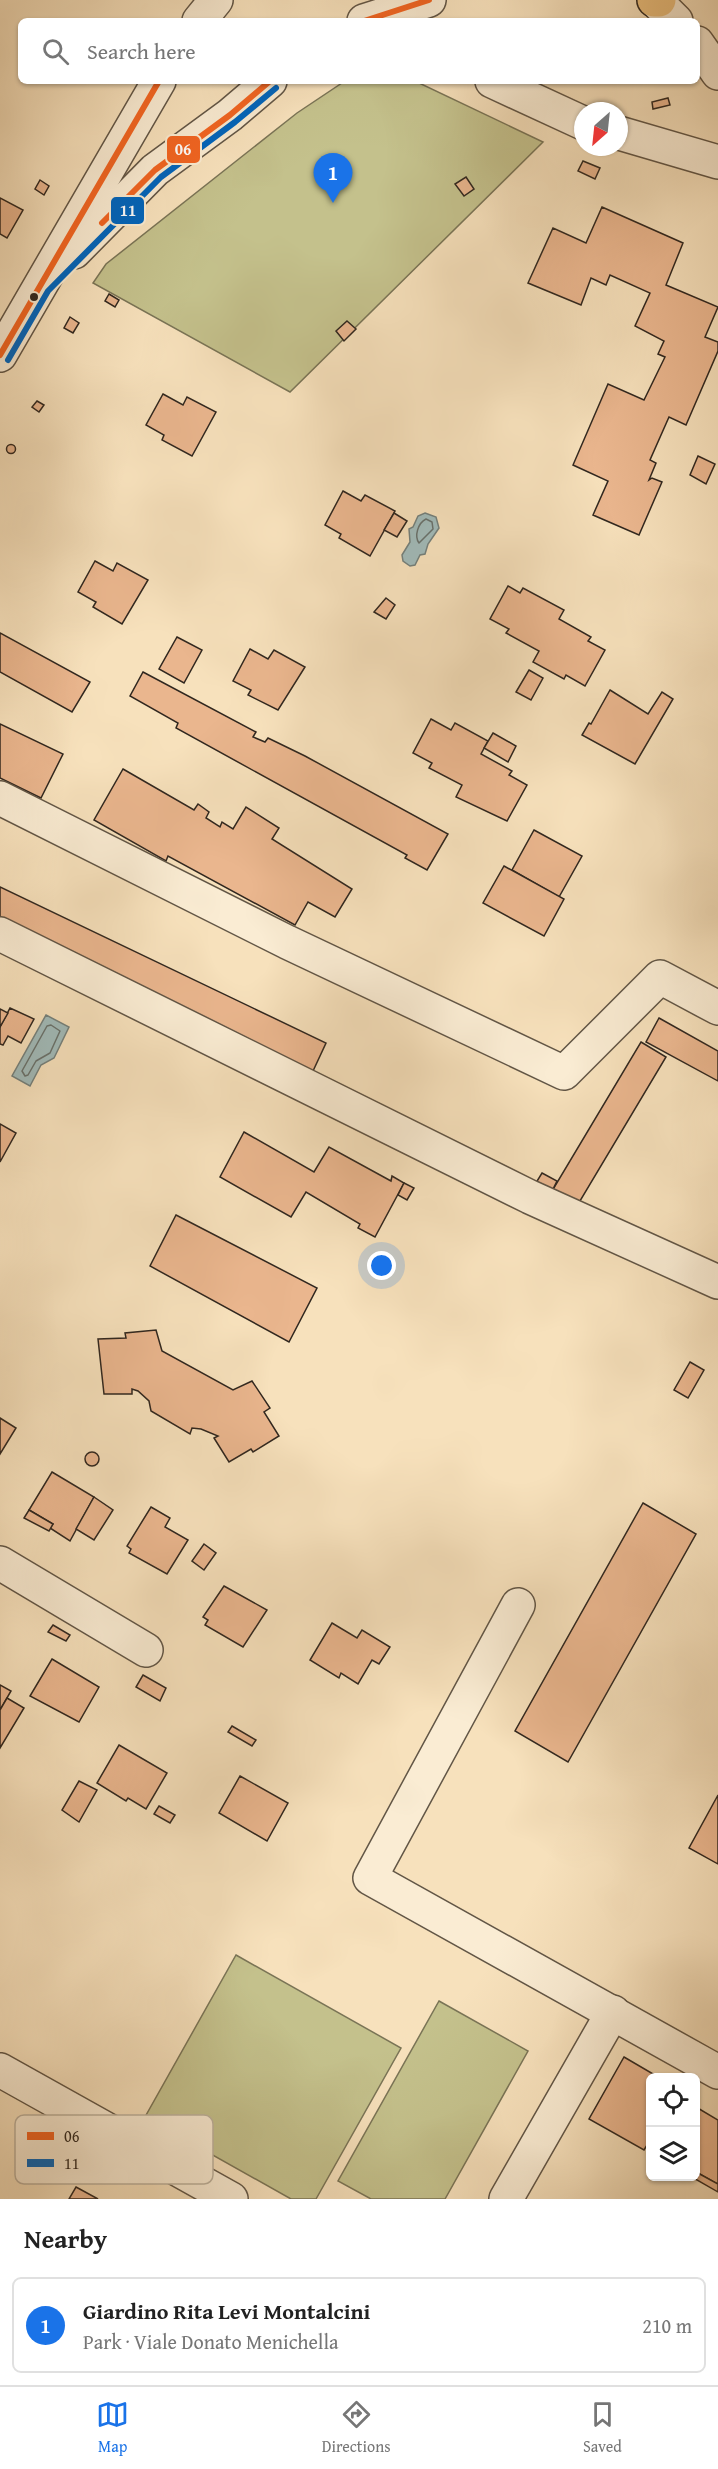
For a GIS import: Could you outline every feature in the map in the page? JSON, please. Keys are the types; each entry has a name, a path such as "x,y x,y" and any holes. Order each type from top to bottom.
{"street":[{"path":"201,18 216,0"},
{"path":"232,18 237,0"},
{"path":"373,18 429,0"},
{"path":"656,0 673,18"},
{"path":"700,47 718,73"},
{"path":"0,356 157,84"},
{"path":"41,285 155,170 231,115 267,84"},
{"path":"498,84 574,119"},
{"path":"628,137 718,162"},
{"path":"0,798 287,942 564,1073 660,977 718,1008"},
{"path":"0,934 530,1197 718,1282"},
{"path":"0,1563 146,1650"},
{"path":"518,1605 370,1878 718,2072"},
{"path":"506,2199 613,2012"},
{"path":"0,2070 81,2115"},
{"path":"204,2184 231,2199"}],"shaded area":[{"path":"340,84 421,84 543,142 290,392 93,283 106,264 297,113"},
{"path":"236,1955 401,2048 316,2199 291,2199 213,2155 213,2115 146,2115"},
{"path":"439,2001 528,2051 445,2199 371,2199 338,2181"}],"water":[{"path":"425,513 436,517 439,528 428,544 425,554 420,555 415,565 410,566 403,561 402,555 410,542 409,529 413,527 418,516"},
{"path":"46,1015 69,1027 54,1058 41,1065 30,1086 12,1076"}],"building":[{"path":"668,98 670,105 653,109 652,102"},
{"path":"583,161 600,168 595,179 578,171"},
{"path":"466,177 474,189 464,196 455,184"},
{"path":"40,180 49,186 44,195 35,189"},
{"path":"0,198 23,210 7,238 0,234"},
{"path":"602,207 683,243 666,285 718,307 705,337 718,342 718,351 686,425 669,417 650,460 656,463 649,480 652,478 662,482 639,535 593,515 608,481 573,465 608,384 644,400 665,357 658,354 664,341 635,326 650,293 610,275 606,285 591,278 581,305 528,283 553,228 586,243"},
{"path":"109,294 119,300 115,307 105,301"},
{"path":"70,317 79,323 73,333 64,328"},
{"path":"347,321 356,329 344,341 336,331"},
{"path":"163,394 183,405 187,397 216,412 192,456 162,440 164,435 146,425"},
{"path":"37,401 44,405 39,412 32,407"},
{"path":"11,444 16,449 11,454 6,449"},
{"path":"698,456 715,464 706,484 690,475"},
{"path":"343,491 361,501 365,495 395,511 370,556 339,538 341,534 325,525"},
{"path":"394,513 407,521 397,537 384,530"},
{"path":"95,561 113,571 117,563 148,580 122,624 93,607 96,602 78,592"},
{"path":"508,586 520,593 523,588 564,610 559,619 591,637 588,641 605,650 585,686 566,675 564,679 533,662 539,651 506,633 509,629 490,619"},
{"path":"386,598 395,605 386,619 374,612"},
{"path":"0,633 90,682 72,712 0,672"},
{"path":"177,637 202,650 184,683 159,669"},
{"path":"250,649 268,659 274,650 305,667 278,710 248,695 251,690 233,681"},
{"path":"529,670 543,678 531,700 516,692"},
{"path":"143,672 256,732 253,737 265,742 268,738 305,756 448,834 427,870 405,858 407,855 176,728 178,723 130,696"},
{"path":"610,690 648,714 662,692 673,699 635,764 582,735 589,723 591,724"},
{"path":"431,719 451,730 455,723 488,741 481,754 512,771 509,775 527,785 507,821 456,797 462,785 429,768 432,763 413,753"},
{"path":"0,724 63,754 41,798 0,778"},
{"path":"493,733 516,746 508,762 484,748"},
{"path":"123,769 194,810 198,804 209,812 206,818 220,827 222,822 233,829 246,807 279,828 272,839 352,889 335,917 308,902 295,925 168,856 166,861 94,820"},
{"path":"534,830 582,856 559,897 512,870"},
{"path":"504,866 564,899 544,936 483,903"},
{"path":"0,887 326,1043 313,1071 0,918"},
{"path":"10,1008 34,1019 21,1043 8,1036 3,1045 0,1044 0,1027"},
{"path":"0,1009 8,1013 0,1027"},
{"path":"659,1018 718,1051 718,1081 646,1042"},
{"path":"641,1042 666,1057 577,1206 552,1191"},
{"path":"0,1124 16,1133 0,1162"},
{"path":"244,1132 314,1172 329,1147 391,1181 392,1176 404,1183 375,1237 358,1228 360,1224 306,1192 291,1217 220,1177"},
{"path":"542,1173 557,1181 552,1191 534,1186"},
{"path":"404,1183 414,1188 407,1200 398,1195"},
{"path":"176,1215 317,1288 289,1342 150,1266"},
{"path":"156,1330 162,1351 233,1390 252,1381 270,1408 264,1412 279,1436 253,1452 251,1449 229,1462 214,1438 218,1436 192,1428 190,1434 151,1411 149,1401 138,1391 132,1389 132,1394 104,1394 98,1339 126,1338 125,1333"},
{"path":"690,1362 704,1370 688,1398 674,1390"},
{"path":"0,1418 16,1428 0,1454"},
{"path":"89,1452 95,1452 99,1459 95,1466 89,1466 85,1462 85,1456"},
{"path":"52,1472 94,1497 70,1541 50,1528 53,1524 29,1510"},
{"path":"94,1497 113,1510 94,1540 76,1529"},
{"path":"643,1503 696,1534 568,1762 515,1731"},
{"path":"151,1507 170,1518 165,1527 188,1540 167,1574 129,1553 131,1549 127,1546"},
{"path":"29,1510 53,1524 49,1531 24,1518"},
{"path":"204,1544 216,1553 204,1570 192,1561"},
{"path":"224,1586 267,1610 243,1647 205,1625 208,1620 203,1617"},
{"path":"332,1623 357,1638 362,1630 390,1647 379,1664 372,1660 358,1684 341,1673 339,1678 310,1660"},
{"path":"53,1625 70,1635 66,1641 48,1632"},
{"path":"52,1659 99,1687 79,1722 30,1696"},
{"path":"143,1675 166,1688 160,1701 136,1687"},
{"path":"0,1685 11,1691 0,1710"},
{"path":"7,1698 24,1708 0,1748 0,1710"},
{"path":"232,1726 256,1740 252,1746 228,1732"},
{"path":"119,1745 167,1773 146,1809 128,1798 126,1801 97,1783"},
{"path":"240,1776 288,1803 267,1841 219,1813"},
{"path":"79,1781 97,1790 79,1822 62,1810"},
{"path":"718,1795 718,1864 689,1848"},
{"path":"159,1806 175,1815 170,1823 154,1814"},
{"path":"624,2057 651,2073 646,2073 646,2147 644,2150 589,2119"},
{"path":"700,2109 718,2120 718,2184 700,2174"},
{"path":"700,2174 718,2184 718,2192 699,2181"},
{"path":"76,2187 98,2199 69,2199"}],"transit line":[{"name":"06","path":"373,18 429,0"},
{"name":"06","path":"0,355 157,84"},
{"name":"06","path":"102,223 155,170 230,115 266,84"},
{"name":"11","path":"8,360 48,291 161,177 276,88"}],"place":[{"name":"Giardino Rita Levi Montalcini","path":"333,203"}]}
